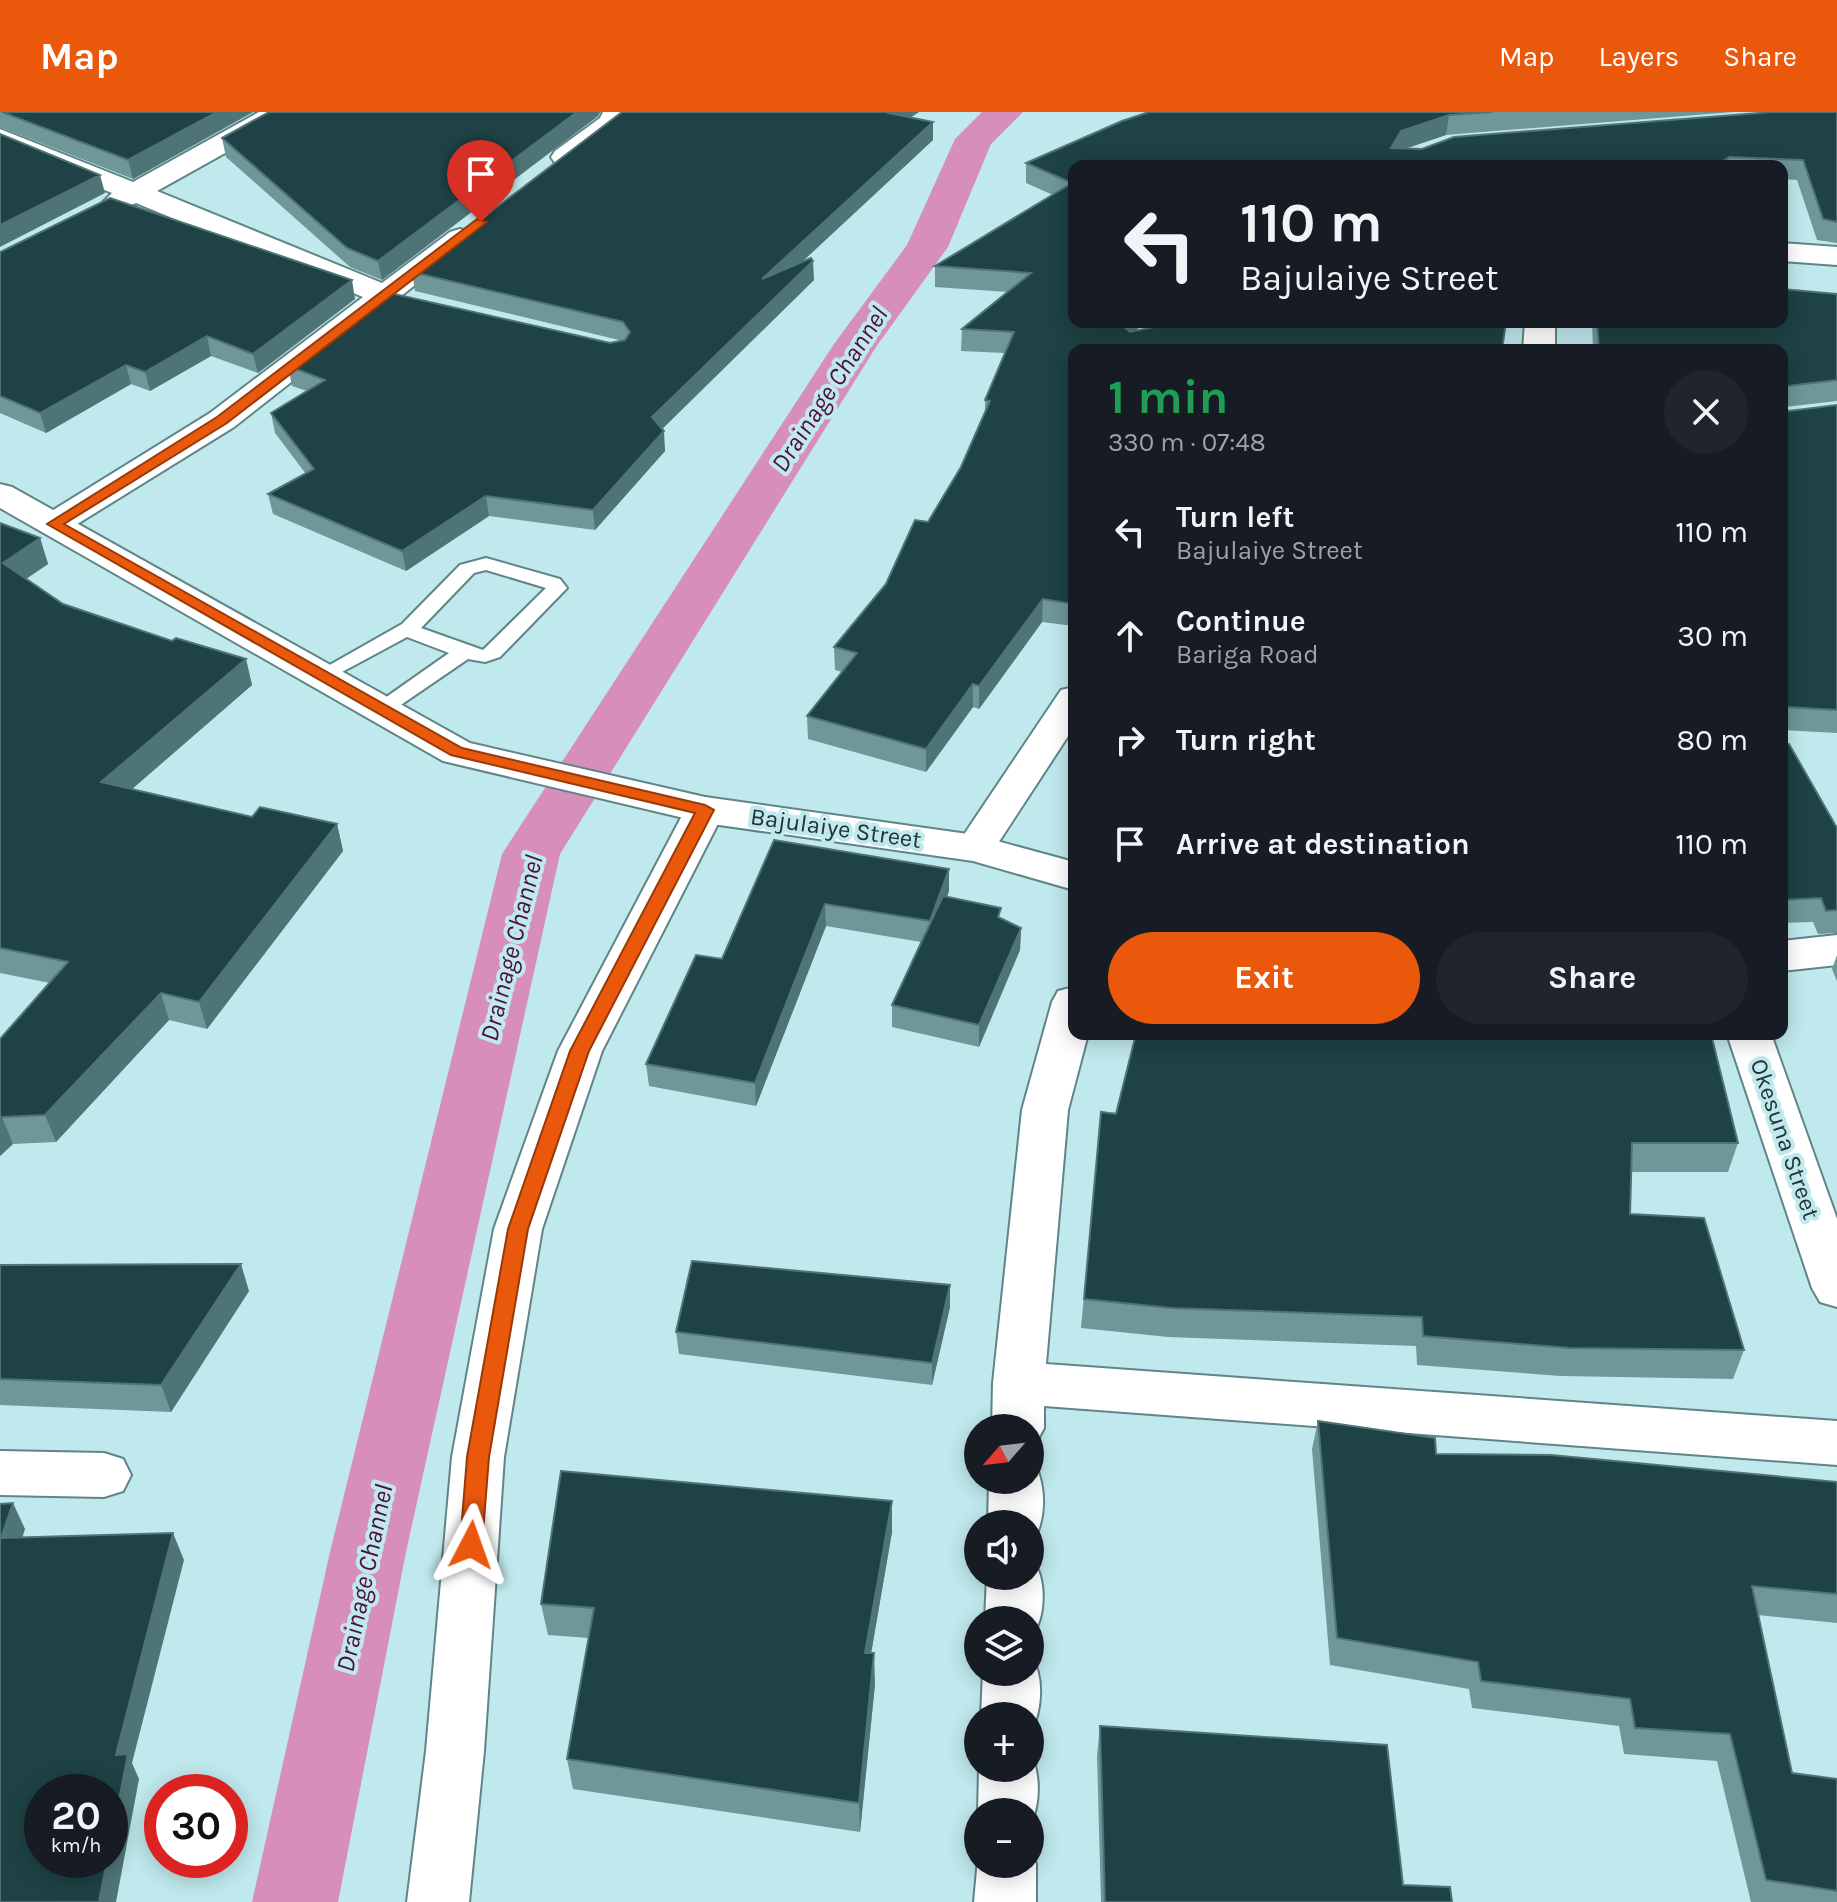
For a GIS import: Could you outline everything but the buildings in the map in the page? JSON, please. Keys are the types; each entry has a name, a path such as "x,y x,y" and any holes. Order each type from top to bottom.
{"street":[{"path":"94,214 279,112"},
{"path":"540,175 612,122 616,112"},
{"path":"0,137 386,296 416,304"},
{"path":"54,524 222,420 481,222"},
{"path":"1788,252 1837,256"},
{"name":"Bajulaiye Street","path":"0,494 457,752 683,805 975,848 1068,874"},
{"path":"975,848 1068,707"},
{"path":"438,1902 455,1751 478,1457 518,1229 580,1051 683,805"},
{"path":"1788,955 1837,950"},
{"path":"1068,1024 1045,1110 1019,1406 1837,1443"},
{"name":"Okesuna Street","path":"1751,1040 1837,1288"},
{"path":"0,1473 104,1475"},
{"path":"1005,1902 1006,1878"}],"lane":[{"path":"322,675 409,628 467,569 486,564 553,583 557,588 493,653 476,655 464,652 417,635 409,628"},
{"path":"382,709 464,652"}],"waterway":[{"name":"Drainage Channel","path":"295,1902 368,1552 531,854 856,344 927,247 974,139 1004,112"}],"route":[{"path":"471,1545 478,1457 518,1229 580,1051 705,810 457,752 54,524 222,420 481,222"}]}
